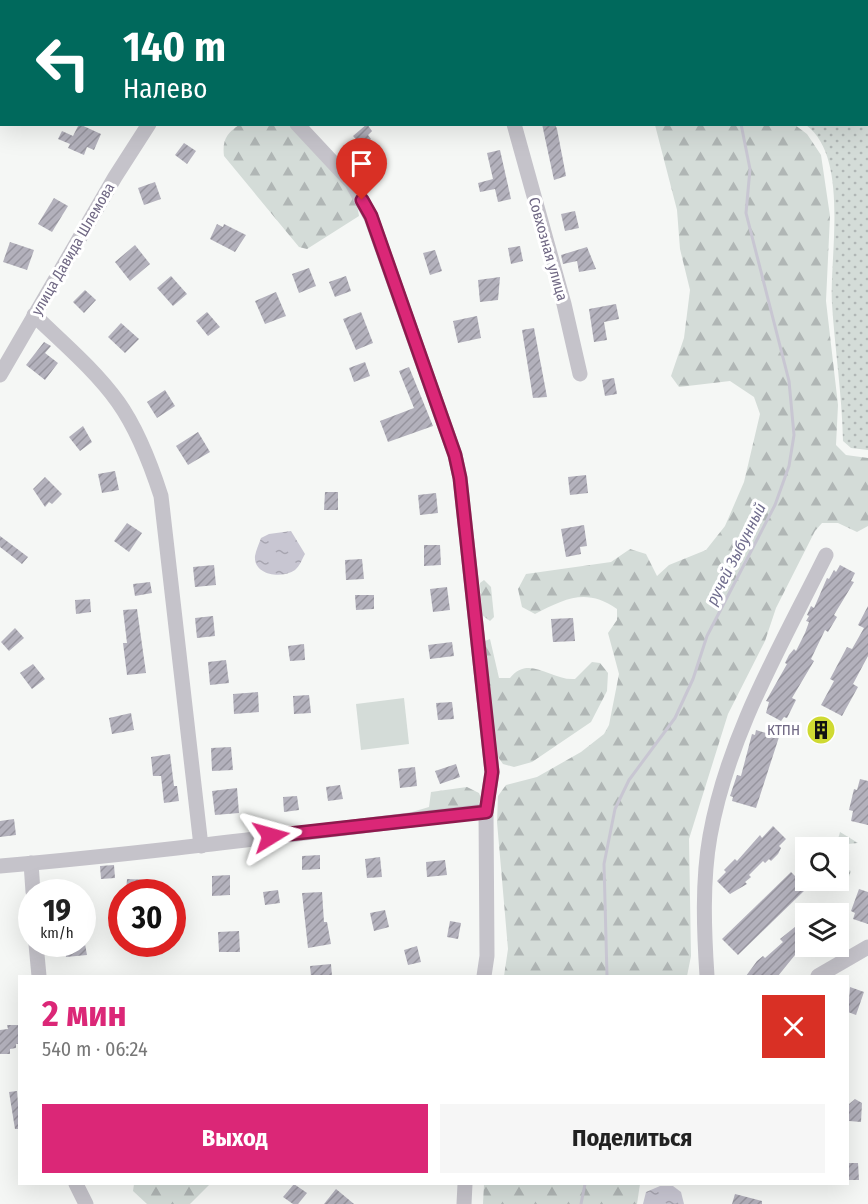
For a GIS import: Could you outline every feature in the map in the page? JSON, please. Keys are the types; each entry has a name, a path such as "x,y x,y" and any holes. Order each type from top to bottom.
{"street":[{"name":"улица Давида Шлемова","path":"0,375 115,177 148,126"},
{"path":"299,126 352,183 371,216 455,455 466,520 474,627 492,772 486,812 487,956 484,975"},
{"name":"Совхозная улица","path":"515,126 564,304 580,374"},
{"path":"34,315 93,372 119,404 151,465 160,496 201,846"},
{"path":"707,975 706,863 723,779 746,716 826,555"},
{"path":"0,866 201,846 342,826 486,812"},
{"path":"31,863 32,879"},
{"path":"820,975 868,947"},
{"path":"37,957 39,975"},
{"path":"76,1185 86,1204"},
{"path":"464,1204 465,1185"}],"green space":[{"path":"238,126 290,126 342,179 356,204 359,216 307,249 299,247 224,156 226,138"},
{"path":"655,126 796,126 807,134 821,155 830,216 826,301 838,405 836,445 846,455 868,458 868,526 857,532 838,523 822,523 815,531 776,608 765,641 728,714 689,839 691,956 687,975 504,975 508,949 497,822 498,796 506,785 537,777 581,752 604,734 609,725 619,674 608,633 617,620 617,609 586,597 567,600 535,614 522,607 518,589 526,574 611,562 630,549 646,554 657,576 669,565 706,550 725,526 744,482 760,414 754,397 730,381 679,387 671,376 684,338 690,290 680,249 677,210"},
{"path":"807,126 868,126 868,450 851,448 843,441 832,304 833,184 828,160 820,140"},
{"path":"484,580 491,587 494,617 490,621 482,615 480,583"},
{"path":"490,639 499,678 510,678 517,671 533,668 566,679 575,679 592,662 600,663 608,673 607,691 591,722 532,762 514,767 503,764 498,757 485,641"},
{"path":"404,698 409,744 361,750 356,704"},
{"path":"467,787 479,793 481,798 477,808 416,815 412,812 429,807 431,792"},
{"path":"840,832 848,837 839,837"},
{"path":"849,838 858,843 849,844"},
{"path":"134,1185 209,1185 190,1204 147,1204 133,1191"},
{"path":"484,1185 640,1185 637,1204 483,1204"}],"water":[{"path":"291,531 305,554 300,564 290,573 277,575 264,572 256,563 255,556 261,538 269,534"},
{"path":"660,1186 673,1186 681,1192 684,1204 643,1204 646,1192"}],"building":[{"path":"78,126 101,134 94,150 87,147 84,155 68,148 70,144 58,139 62,131 73,136"},
{"path":"365,126 368,126 372,131 368,135 371,139 362,146 353,136"},
{"path":"542,126 556,126 557,129 566,176 554,180"},
{"path":"184,143 196,151 187,164 175,155"},
{"path":"500,150 511,199 498,202 495,189 480,192 478,183 493,179 487,153"},
{"path":"155,182 161,199 144,205 138,188"},
{"path":"54,198 68,206 52,232 38,224"},
{"path":"575,211 579,228 565,231 561,214"},
{"path":"217,224 223,227 224,224 246,235 235,252 210,239"},
{"path":"10,242 34,250 27,270 3,262"},
{"path":"135,245 150,264 130,281 115,262"},
{"path":"520,246 523,261 511,264 508,248"},
{"path":"587,247 596,269 579,272 577,261 563,264 561,255"},
{"path":"435,250 442,271 430,275 423,253"},
{"path":"309,268 316,286 299,293 292,274"},
{"path":"171,276 187,294 173,306 157,288"},
{"path":"346,276 351,291 335,297 329,282"},
{"path":"500,277 498,300 480,302 478,280"},
{"path":"85,290 96,300 84,313 73,302"},
{"path":"276,292 286,316 265,324 255,301"},
{"path":"616,304 619,319 604,322 607,340 594,342 589,309"},
{"path":"207,312 220,327 208,336 196,321"},
{"path":"361,312 373,343 356,350 343,319"},
{"path":"477,316 481,338 458,343 453,321"},
{"path":"121,323 139,339 125,353 108,337"},
{"path":"534,328 547,397 533,398 522,330"},
{"path":"44,342 51,346 45,353 58,363 45,380 26,365"},
{"path":"365,362 370,376 354,382 349,368"},
{"path":"409,367 433,426 388,442 380,421 414,408 399,371"},
{"path":"614,378 617,394 605,396 602,380"},
{"path":"165,390 175,406 157,418 147,402"},
{"path":"83,426 92,442 80,451 69,437"},
{"path":"198,432 210,452 188,465 176,446"},
{"path":"115,471 119,490 102,493 98,474"},
{"path":"586,475 588,493 570,495 568,477"},
{"path":"45,477 62,494 52,504 49,502 45,507 33,489"},
{"path":"325,492 338,492 338,510 324,510"},
{"path":"436,493 438,513 420,515 418,495"},
{"path":"127,523 142,533 129,552 114,541"},
{"path":"584,525 587,546 580,547 581,554 566,557 561,529"},
{"path":"0,536 28,557 22,564 0,547"},
{"path":"424,545 440,545 441,565 424,566"},
{"path":"362,559 364,579 346,580 345,560"},
{"path":"214,565 216,585 195,587 193,567"},
{"path":"840,565 855,573 851,581 854,582 834,615 837,617 828,632 825,630 811,659 814,661 792,698 796,700 787,718 784,717 781,721 766,713 769,702 766,701 787,664 785,663 789,655 794,649 796,651 805,633 809,622 806,621 809,616 807,615 811,606 814,608 827,578 829,579 834,570 836,572"},
{"path":"150,582 152,593 135,596 133,584"},
{"path":"447,587 450,610 433,612 430,589"},
{"path":"355,595 374,595 374,609 356,610"},
{"path":"90,599 91,612 76,614 75,600"},
{"path":"868,606 868,656 853,684 858,687 842,716 821,705 834,681 830,679 847,647 852,649 864,628 858,625"},
{"path":"137,609 146,673 127,675 123,643 127,643 123,610"},
{"path":"213,616 215,636 197,638 195,618"},
{"path":"573,618 575,641 553,642 551,619"},
{"path":"15,628 24,638 9,651 1,642"},
{"path":"452,642 454,656 430,659 428,645"},
{"path":"304,644 305,660 290,661 288,646"},
{"path":"226,660 229,683 210,685 208,662"},
{"path":"33,664 45,679 32,689 20,673"},
{"path":"258,692 259,712 234,714 233,694"},
{"path":"309,695 311,713 294,714 293,696"},
{"path":"452,702 454,719 438,720 436,703"},
{"path":"131,713 134,730 112,734 109,718"},
{"path":"756,730 779,737 756,808 732,801 733,797 730,796 737,775 741,776 752,734 755,735"},
{"path":"231,747 233,770 212,771 211,748"},
{"path":"170,754 174,786 177,786 179,801 164,803 161,776 153,776 151,757"},
{"path":"456,764 460,777 440,784 435,771"},
{"path":"415,767 417,786 400,788 398,769"},
{"path":"860,779 868,781 868,825 851,821 853,811 849,810 854,789 857,790"},
{"path":"340,785 343,799 328,801 326,787"},
{"path":"237,788 239,813 215,815 212,791"},
{"path":"297,796 299,810 284,812 283,797"},
{"path":"14,819 16,835 0,837 0,821"},
{"path":"773,826 786,839 779,846 781,848 778,854 771,861 769,859 765,863 763,861 749,875 751,877 745,882 747,884 730,894 717,881 735,859 737,861 760,835 762,838"},
{"path":"320,855 320,869 302,870 302,856"},
{"path":"380,857 382,877 367,878 365,859"},
{"path":"445,860 447,875 427,877 426,862"},
{"path":"114,865 115,878 101,879 100,866"},
{"path":"791,872 795,876 795,891 804,891 738,955 722,939"},
{"path":"230,875 230,895 212,896 212,876"},
{"path":"859,889 868,892 868,924 853,919 855,913 851,911"},
{"path":"278,890 280,903 265,905 263,892"},
{"path":"322,892 324,922 327,922 331,944 308,948 302,893"},
{"path":"385,910 389,927 374,931 370,913"},
{"path":"450,921 461,923 458,939 447,937"},
{"path":"795,927 795,955 779,975 747,975 757,961 763,956 765,958 783,942 780,939"},
{"path":"239,931 240,952 219,952 218,932"},
{"path":"417,946 421,962 408,965 404,950"},
{"path":"331,964 332,975 311,975 310,966"},
{"path":"850,987 864,992 856,1015 849,1012"},
{"path":"7,1025 18,1025 18,1044 16,1048 10,1049 10,1054 0,1054 0,1030 8,1029"},
{"path":"17,1091 18,1129 15,1129 9,1092"},
{"path":"855,1099 862,1103 861,1122 849,1121 849,1104"},
{"path":"849,1163 858,1163 859,1180 849,1180"},
{"path":"293,1185 307,1193 298,1204 293,1204 283,1197"},
{"path":"336,1189 354,1204 324,1204"},
{"path":"735,1194 762,1201 762,1204 732,1204"}],"waterway":[{"name":"ручей Зыбунный","path":"607,975 604,864 615,809 629,780 675,718 693,679 707,636 775,505 789,466 794,435 789,381 746,213 750,169 741,126"},
{"name":"ручей Зыбунный","path":"581,1204 585,1185"}],"place":[{"name":"КТПН","path":"821,730"}],"route":[{"path":"271,836 342,826 486,812 492,772 474,627 466,520 455,455 371,216 362,200"}]}
